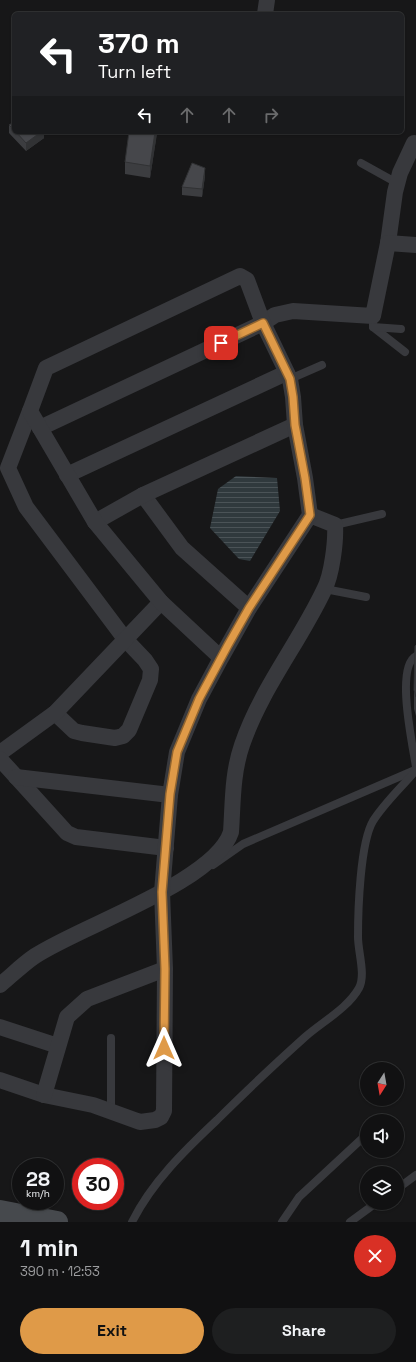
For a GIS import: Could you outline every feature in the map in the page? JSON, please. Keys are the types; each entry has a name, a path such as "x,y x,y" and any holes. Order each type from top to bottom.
{"main road":[{"path":"0,1211 57,1222"}],"street":[{"path":"265,12 267,0"},
{"path":"40,428 263,323 275,315 293,311 373,322 388,243 397,183 414,143"},
{"path":"388,243 416,245"},
{"path":"0,1080 44,1095 93,1105 140,1122 155,1120 161,1117 164,1111 165,969 162,892 170,794 177,752 199,699 249,608 310,515 295,425 293,397 288,376 263,323 247,280 240,276 46,368 8,468 26,507 124,639 145,660 151,669 150,680 129,730 124,736 115,738 74,731 55,713"},
{"path":"67,475 288,376"},
{"path":"30,412 95,522 161,602 221,658"},
{"path":"95,522 142,495 295,425"},
{"path":"142,495 182,548 249,608"},
{"path":"0,985 35,956 162,892 202,867 228,842 231,832 234,772 242,745 259,704 325,589 336,540 335,525 310,515"},
{"path":"0,753 55,713 124,639 161,602"},
{"path":"0,759 67,833 76,837 166,848"},
{"path":"16,777 170,794"},
{"path":"44,1095 67,1017 87,999 165,969"},
{"path":"0,1027 58,1046"}],"lane":[{"path":"361,163 397,183"},
{"path":"373,322 401,329"},
{"path":"373,322 406,352"},
{"path":"288,376 322,365"},
{"path":"335,525 382,514"},
{"path":"325,589 366,597"},
{"path":"132,1222 142,1203 181,1154 246,1091 353,997 360,986 361,973 358,939 359,909 366,845 372,822 390,798 405,784 416,769 406,694 406,671 409,663 416,656"},
{"path":"202,867 214,865 243,844 416,769"},
{"path":"111,1038 111,1111"},
{"path":"282,1222 299,1198 360,1141"},
{"path":"404,1184 416,1175"},
{"path":"350,1222 366,1210"}],"shaded area":[{"path":"236,476 277,478 280,511 250,561 239,559 210,528 218,489"}],"building":[{"path":"18,134 38,134 26,143"},
{"path":"129,134 155,134 150,166 125,162"},
{"path":"192,163 205,168 202,189 182,187"},
{"path":"416,645 416,697 414,690"}],"route":[{"path":"164,1048 165,969 162,892 170,794 177,752 199,699 228,645 249,608 310,515 295,425 290,379 263,323 221,343"}]}
